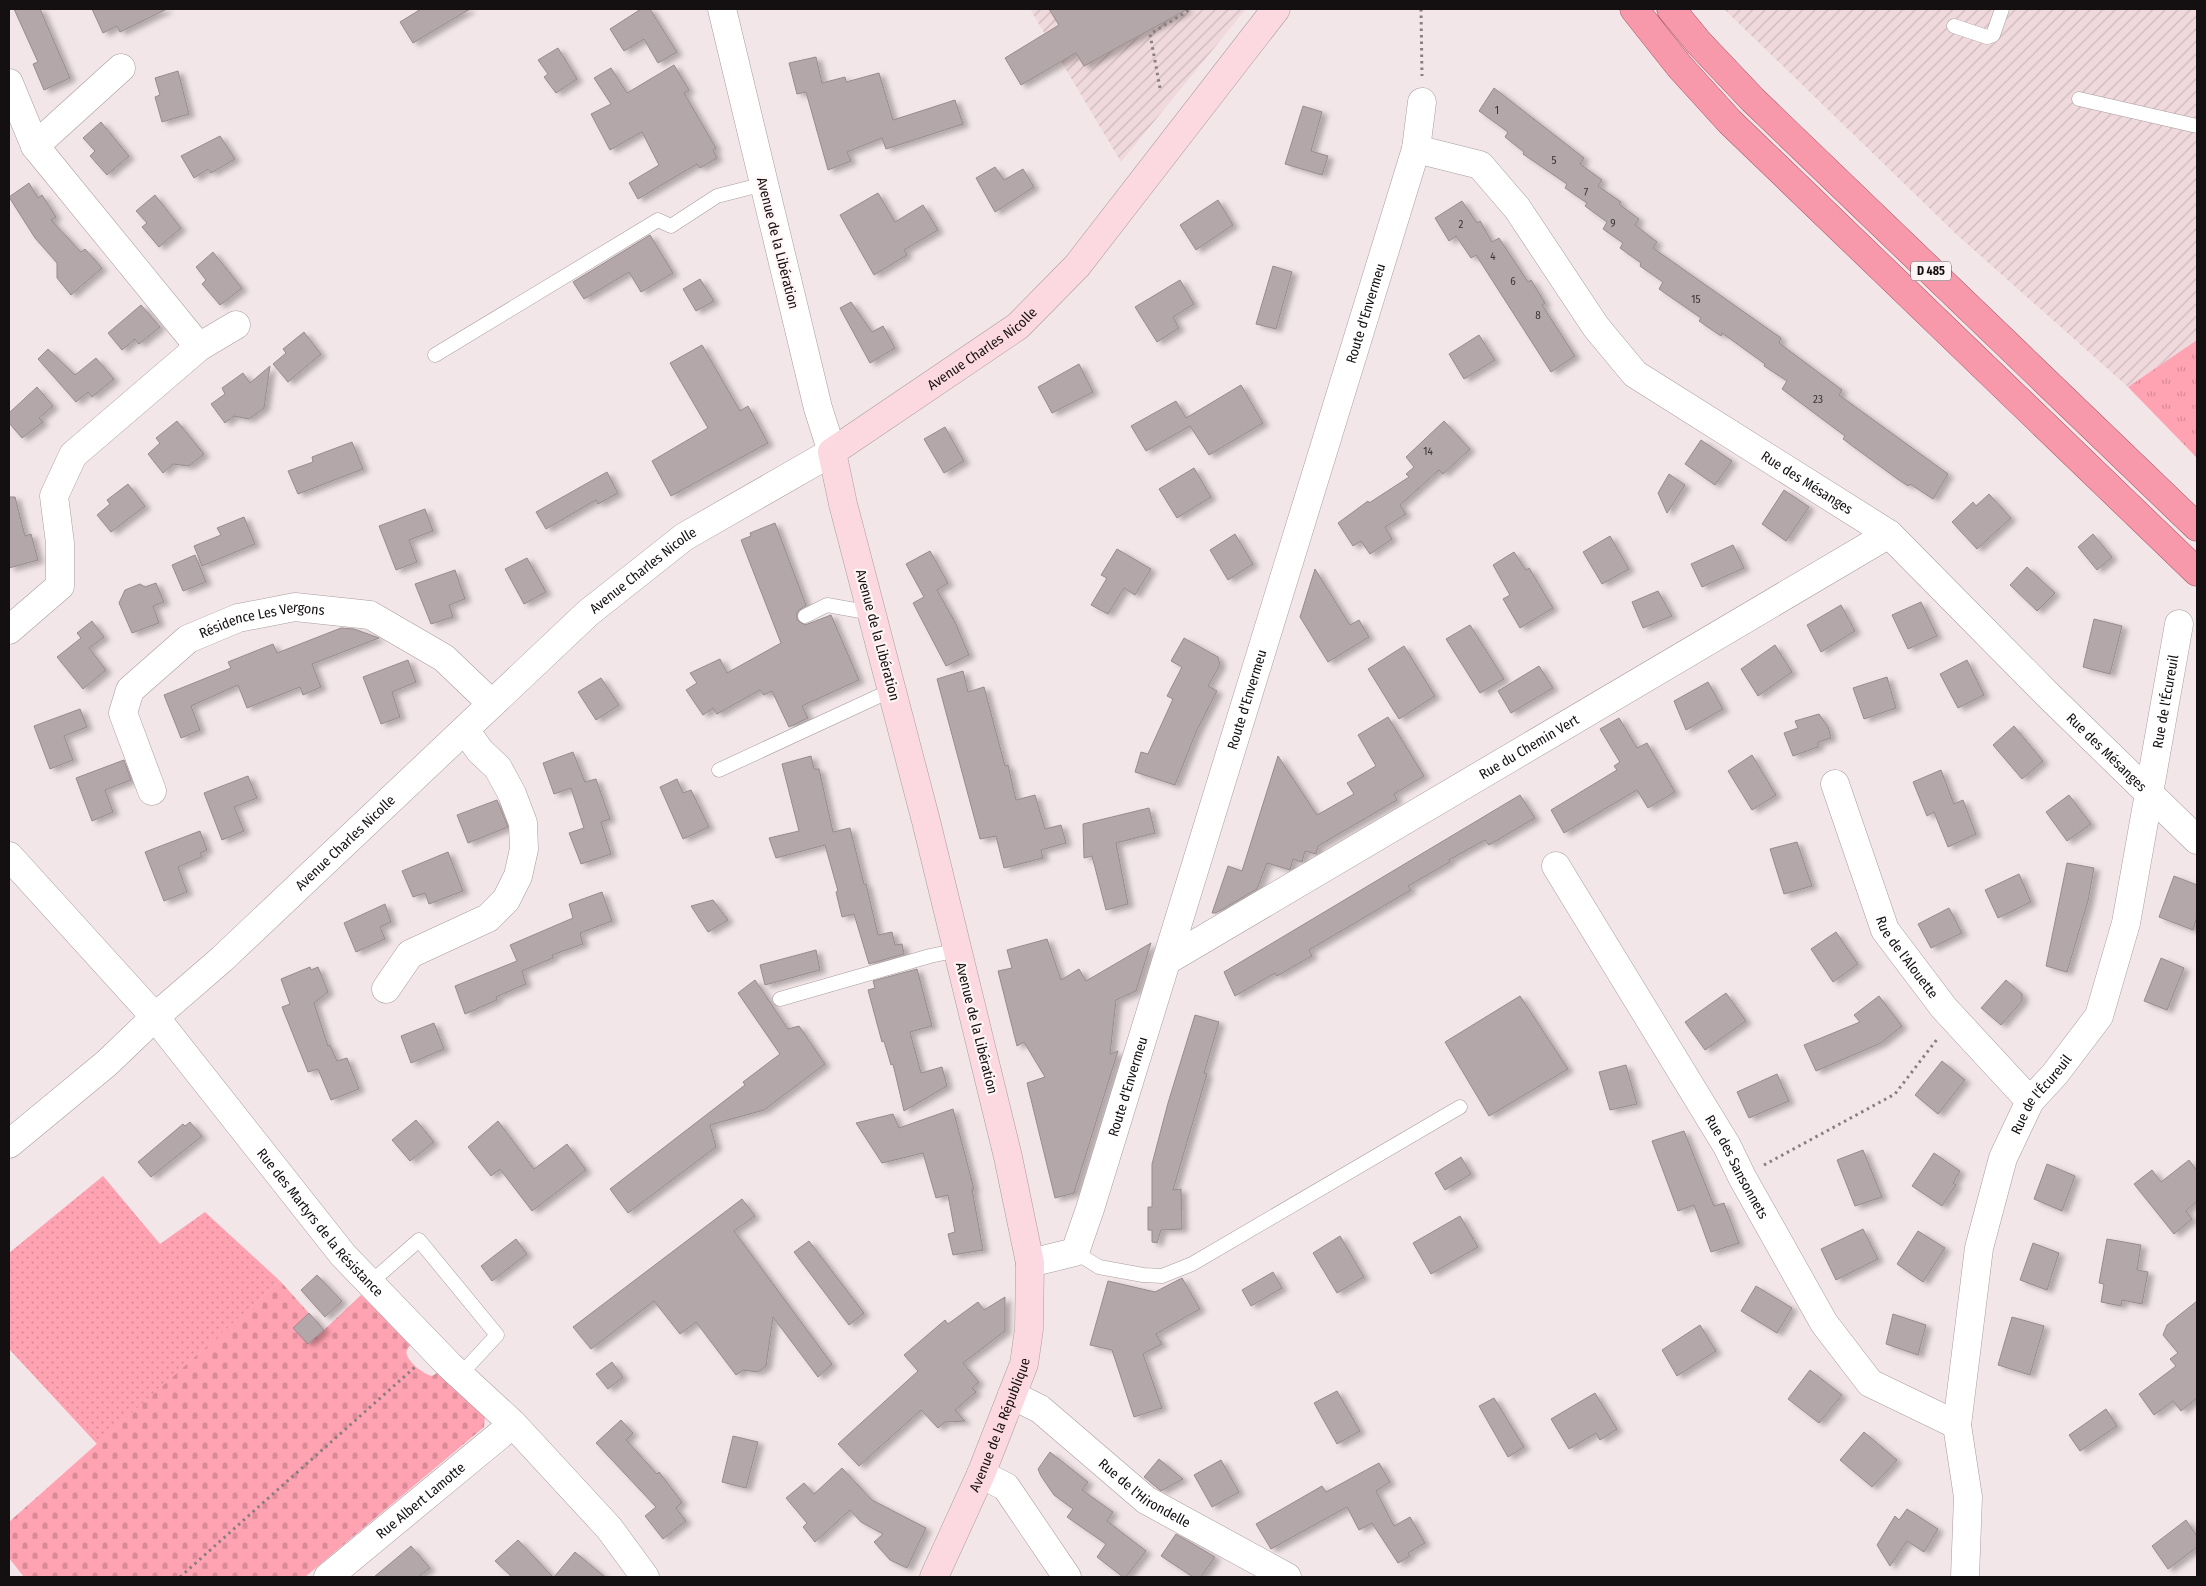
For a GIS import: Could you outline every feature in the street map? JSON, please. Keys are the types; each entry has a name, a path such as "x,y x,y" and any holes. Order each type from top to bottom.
{"highway":[{"name":"D 485","path":"1634,9 1680,67 1730,122 2197,572"},
{"name":"D 485","path":"1671,9 1699,43 1753,100 2197,527"}],"main road":[{"name":"Avenue Charles Nicolle","path":"832,452 1018,326 1078,266 1276,9"},
{"name":"Avenue de la Libération","path":"832,452 843,504 958,950 1008,1157 1030,1263"},
{"name":"Avenue de la République","path":"934,1577 980,1474 1024,1364 1029,1329 1030,1263"}],"street":[{"name":"Avenue de la Libération","path":"722,9 818,408 832,452"},
{"path":"35,146 121,68"},
{"path":"9,83 35,146 199,347"},
{"name":"Route d'Envermeu","path":"1075,1252 1168,960 1299,525 1416,149 1422,102"},
{"name":"Rue des Mésanges","path":"1416,149 1480,165 1517,208 1596,327 1635,374 1889,534 2049,696 2197,840"},
{"path":"9,630 60,586 60,543 54,496 73,455 199,347 236,325"},
{"name":"Avenue Charles Nicolle","path":"9,1144 107,1063 155,1017 222,959 588,613 684,537 832,452"},
{"name":"Rue du Chemin Vert","path":"1168,960 1889,534"},
{"name":"Résidence Les Vergons","path":"152,791 123,713 130,690 188,639 238,618 295,607 370,615 444,658 492,704"},
{"name":"Rue de l'Écureuil","path":"1966,1577 1968,1496 1957,1425 1979,1248 2003,1158 2030,1101 2055,1074 2099,1016 2126,923 2148,792 2180,624"},
{"path":"386,989 410,954 488,918 506,900 518,876 524,849 523,822 512,794 498,768 480,751 464,730"},
{"name":"Rue de l'Alouette","path":"1835,784 1885,930 1953,1019 2030,1101"},
{"name":"Rue des Martyrs de la Résistance","path":"9,856 155,1017 343,1254 434,1350 513,1424 609,1528 645,1577"},
{"name":"Rue des Sansonnets","path":"1556,866 1727,1146 1742,1177 1824,1323 1870,1383 1957,1425"},
{"path":"1030,1263 1075,1252"},
{"name":"Rue de l'Hirondelle","path":"1012,1395 1040,1409 1146,1500 1288,1577"},
{"name":"Rue Albert Lamotte","path":"328,1577 513,1424"},
{"path":"980,1474 1006,1487 1067,1577"}],"lane":[{"path":"1954,26 1987,37 1994,35 2002,9"},
{"path":"2079,99 2197,126"},
{"path":"435,355 658,220 671,226 717,196 764,184"},
{"path":"805,616 827,605 872,613"},
{"path":"719,770 892,690"},
{"path":"780,999 930,956 958,950"},
{"path":"1075,1252 1099,1267 1143,1275 1162,1276 1192,1264 1460,1107"},
{"path":"370,1283 419,1240 497,1335 460,1375"}],"path":[{"path":"1160,88 1150,34 1191,9"},
{"path":"1421,9 1422,102"},
{"path":"1742,1177 1895,1094 1953,1019"},
{"path":"180,1577 434,1350"}],"shaded area":[{"path":"1030,9 1246,9 1121,162"},
{"path":"1724,9 2197,9 2197,340 2128,387 1956,234"}],"green space":[{"path":"2197,340 2197,458 2128,387"},
{"path":"103,1176 160,1244 205,1212 280,1281 97,1444 9,1349 9,1253"},
{"path":"280,1281 324,1330 361,1295 412,1344 407,1352 411,1362 421,1371 432,1376 440,1371 485,1416 484,1427 305,1577 24,1577 9,1558 9,1522"}],"building":[{"path":"14,9 40,9 70,78 44,90 33,64 38,62"},
{"path":"92,9 167,9 120,32 117,26 103,33"},
{"path":"421,9 470,9 413,43 400,22"},
{"path":"641,9 650,9 677,52 658,63 644,39 624,51 610,29"},
{"path":"1049,9 1188,9 1084,66 1076,53 1021,85 1005,58 1059,25"},
{"path":"558,48 577,79 556,93 544,77 548,74 538,60"},
{"path":"816,57 822,83 845,77 846,82 879,73 893,120 955,100 963,124 886,149 882,138 847,152 851,161 828,170 806,92 797,94 789,63"},
{"path":"674,65 689,90 684,93 716,148 713,150 717,158 700,168 697,164 638,199 629,183 659,165 642,132 610,150 591,114 611,104 594,78 611,68 627,93"},
{"path":"178,71 189,114 162,122 155,97 160,95 155,78"},
{"path":"1494,88 1584,158 1580,164 1602,180 1598,186 1621,202 1619,204 1639,219 1635,225 1657,242 1653,248 1781,338 1779,343 1842,390 1839,395 1948,474 1933,499 1910,484 1908,486 1896,478 1843,439 1845,436 1782,389 1787,381 1764,366 1765,364 1722,333 1721,336 1699,321 1701,318 1659,289 1663,282 1640,266 1641,263 1620,248 1623,243 1603,229 1607,222 1585,206 1587,203 1565,188 1567,184 1523,154 1524,152 1505,137 1508,132 1479,111"},
{"path":"1303,106 1322,112 1311,151 1328,156 1322,175 1285,164"},
{"path":"101,122 129,156 107,175 90,156 95,151 83,138"},
{"path":"220,136 235,159 211,173 208,169 194,178 181,156"},
{"path":"995,167 1004,180 1023,169 1034,187 995,212 976,178"},
{"path":"29,183 38,198 42,195 56,217 51,220 81,252 85,249 102,268 71,295 57,278 57,263 35,238 9,197"},
{"path":"878,193 895,222 923,205 938,230 904,250 907,255 874,275 840,215"},
{"path":"155,195 181,228 159,247 142,227 147,223 136,211"},
{"path":"1218,200 1233,225 1196,250 1180,225"},
{"path":"1462,201 1477,223 1480,221 1492,242 1499,238 1528,282 1531,280 1545,303 1542,305 1575,356 1551,372 1476,255 1471,258 1456,236 1449,241 1435,218"},
{"path":"650,235 673,273 641,292 629,272 584,299 573,282"},
{"path":"213,252 242,288 220,305 202,284 206,280 196,267"},
{"path":"1273,266 1292,272 1276,329 1256,324"},
{"path":"700,279 714,301 696,311 683,289"},
{"path":"1180,280 1194,304 1173,317 1179,328 1157,342 1135,307"},
{"path":"851,302 872,332 883,326 895,348 870,363 840,308"},
{"path":"141,305 160,327 139,344 135,339 122,350 108,333"},
{"path":"304,332 321,354 288,382 273,364 286,353 283,349"},
{"path":"1479,335 1495,360 1464,379 1449,354"},
{"path":"702,345 740,411 748,406 768,443 671,496 652,461 708,428 670,363"},
{"path":"48,349 75,375 96,358 114,379 92,397 88,392 76,402 38,359"},
{"path":"1079,364 1093,392 1052,413 1038,387"},
{"path":"270,366 264,408 249,419 234,416 225,423 211,404 225,394 222,388 243,373 250,383"},
{"path":"1241,385 1263,423 1209,455 1190,426 1146,451 1131,426 1176,401 1186,418"},
{"path":"37,387 53,406 39,418 43,422 22,438 9,423 9,413"},
{"path":"177,421 204,454 189,466 173,464 163,473 148,454 160,443 156,438"},
{"path":"1444,421 1470,449 1443,474 1439,470 1400,505 1406,514 1385,527 1392,539 1370,554 1361,541 1353,546 1338,523 1368,501 1369,503 1409,477 1406,474 1414,467 1406,457"},
{"path":"945,427 964,461 944,473 924,439"},
{"path":"1701,440 1732,461 1715,485 1685,464"},
{"path":"352,442 363,469 298,494 288,471 313,462 312,457"},
{"path":"1194,468 1211,497 1177,518 1159,489"},
{"path":"607,472 618,493 598,504 596,500 546,529 536,512"},
{"path":"1669,474 1685,485 1667,513 1658,493"},
{"path":"128,484 145,506 111,532 97,515 110,504 107,500"},
{"path":"1784,490 1809,507 1786,541 1762,524"},
{"path":"1989,494 2011,518 1977,549 1952,522 1973,502 1976,506"},
{"path":"9,497 15,497 25,536 31,534 38,560 9,568"},
{"path":"425,509 433,531 409,540 417,562 396,570 379,526"},
{"path":"244,517 255,544 202,566 194,546 221,535 217,528"},
{"path":"775,523 806,605 797,612 797,620 805,625 831,615 859,680 802,706 808,718 789,727 772,691 764,695 760,690 717,714 713,708 703,715 686,690 697,683 690,673 720,659 727,673 781,643 741,540 751,536 750,533"},
{"path":"1235,534 1253,564 1228,580 1210,550"},
{"path":"2093,534 2112,557 2097,570 2078,547"},
{"path":"1610,536 1629,569 1602,584 1583,552"},
{"path":"1733,545 1744,568 1702,587 1691,564"},
{"path":"1117,549 1151,569 1135,595 1124,588 1108,614 1091,605 1107,578 1101,575"},
{"path":"930,551 948,583 937,590 955,622 969,655 946,666 913,603 924,597 906,564"},
{"path":"1514,552 1526,570 1529,568 1553,608 1520,628 1503,599 1510,595 1493,565"},
{"path":"195,555 206,582 183,591 172,565"},
{"path":"527,558 546,592 524,604 505,569"},
{"path":"2027,567 2055,593 2037,611 2010,585"},
{"path":"1315,569 1350,625 1359,620 1369,637 1328,662 1300,617"},
{"path":"455,570 465,599 449,605 453,617 431,624 415,584"},
{"path":"156,583 164,602 153,606 159,623 132,633 119,603 125,590 140,584 145,587"},
{"path":"1658,591 1672,616 1643,628 1632,602"},
{"path":"1921,602 1937,636 1908,649 1892,615"},
{"path":"1841,605 1855,631 1821,652 1807,625"},
{"path":"2094,619 2122,626 2110,674 2083,667"},
{"path":"92,621 104,637 89,648 106,670 83,689 57,657 81,638 77,633"},
{"path":"1470,625 1504,679 1480,693 1446,639"},
{"path":"341,628 354,629 379,638 312,664 321,687 303,695 300,687 247,708 238,685 191,706 200,730 181,738 164,695 231,668 228,662 273,644 277,653"},
{"path":"1184,638 1218,657 1220,665 1208,686 1217,691 1197,730 1175,785 1135,772 1141,752 1148,754 1173,699 1167,696 1182,667 1171,661"},
{"path":"1775,645 1792,672 1758,696 1741,669"},
{"path":"1404,646 1435,696 1399,719 1368,669"},
{"path":"408,660 416,682 392,692 400,717 381,724 363,677"},
{"path":"1967,660 1984,695 1958,708 1940,674"},
{"path":"1539,666 1553,688 1511,713 1498,691"},
{"path":"963,671 968,692 984,687 1005,766 1008,765 1016,800 1035,795 1045,829 1061,825 1066,843 1041,850 1043,858 1004,868 996,836 980,839 937,679"},
{"path":"1887,677 1896,708 1864,719 1853,688"},
{"path":"601,678 619,705 596,720 578,692"},
{"path":"1708,682 1723,709 1686,730 1674,701"},
{"path":"80,709 87,727 64,736 73,760 50,769 34,726"},
{"path":"1819,714 1828,727 1831,738 1818,742 1818,747 1793,756 1784,733 1798,728 1795,721"},
{"path":"1388,717 1424,776 1394,794 1397,800 1318,846 1316,854 1305,851 1302,862 1293,859 1290,870 1267,863 1257,889 1216,913 1212,913 1228,866 1242,871 1278,756 1317,815 1354,794 1347,783 1376,766 1358,735"},
{"path":"1619,718 1637,748 1647,743 1675,792 1648,808 1637,790 1564,833 1551,810 1617,770 1614,766 1620,762 1600,729"},
{"path":"2014,726 2043,761 2022,779 1993,745"},
{"path":"573,752 585,782 596,779 610,819 601,822 611,854 581,864 569,833 584,828 571,788 554,794 543,763"},
{"path":"1752,755 1776,795 1752,810 1728,771"},
{"path":"811,756 814,769 819,769 833,832 850,828 878,935 892,932 895,945 902,944 904,954 869,964 854,914 842,917 836,892 838,891 825,845 776,858 769,838 799,831 782,764"},
{"path":"124,760 131,780 105,790 113,812 92,821 76,778"},
{"path":"1941,770 1954,804 1963,800 1976,834 1948,847 1934,812 1927,816 1913,782"},
{"path":"248,776 257,798 234,807 244,831 222,840 204,793"},
{"path":"677,779 683,793 691,790 709,827 683,839 660,787"},
{"path":"1520,795 1535,818 1489,845 1485,840 1449,860 1450,862 1408,886 1411,890 1309,950 1312,956 1277,976 1275,973 1235,996 1224,972"},
{"path":"2069,795 2091,824 2067,841 2046,812"},
{"path":"497,800 508,827 468,843 457,815"},
{"path":"1149,808 1155,833 1116,843 1128,904 1106,910 1092,856 1084,858 1083,824"},
{"path":"200,831 207,850 200,853 202,857 178,867 187,892 164,901 145,852"},
{"path":"1797,842 1812,886 1784,894 1770,849"},
{"path":"448,852 463,891 429,904 425,893 413,897 402,871"},
{"path":"2067,863 2094,868 2088,901 2067,972 2046,966"},
{"path":"2019,874 2031,902 1998,918 1985,890"},
{"path":"2174,876 2197,885 2197,917 2193,930 2159,917"},
{"path":"602,892 612,921 580,933 583,944 552,955 553,958 522,971 526,984 496,997 497,1000 465,1014 455,986 517,961 510,945 573,918 569,904"},
{"path":"713,900 728,920 708,932 691,906"},
{"path":"385,904 391,922 380,927 385,939 356,952 344,923"},
{"path":"1949,908 1962,933 1931,948 1918,924"},
{"path":"1836,932 1858,964 1833,982 1811,949"},
{"path":"1047,939 1061,980 1079,969 1086,981 1151,943 1136,991 1116,1000 1110,1054 1118,1051 1074,1193 1055,1198 1027,1083 1045,1077 1024,1042 1017,1046 998,971 1012,968 1007,950"},
{"path":"816,950 820,970 765,985 760,965"},
{"path":"2161,958 2184,968 2167,1010 2144,1001"},
{"path":"310,967 311,970 318,967 328,992 314,1003 328,1046 330,1045 337,1061 347,1058 359,1089 331,1100 318,1069 308,1072 282,1007 290,1004 281,979"},
{"path":"917,969 932,1026 910,1032 921,1073 942,1067 947,1086 904,1111 893,1064 891,1065 884,1041 882,1042 868,990 875,988 873,981"},
{"path":"755,980 788,1029 799,1026 825,1064 764,1110 710,1125 716,1147 628,1213 610,1189 745,1085 743,1082 780,1054 738,993"},
{"path":"2006,980 2022,994 2022,1001 2001,1025 1981,1008"},
{"path":"1726,993 1746,1021 1705,1050 1685,1022"},
{"path":"1520,996 1568,1069 1489,1116 1445,1042"},
{"path":"1879,996 1902,1026 1881,1043 1816,1071 1804,1045 1860,1022 1854,1015"},
{"path":"1195,1015 1219,1022 1204,1073 1207,1074 1173,1190 1181,1189 1182,1229 1161,1230 1157,1243 1152,1242 1152,1230 1148,1230 1148,1207 1152,1207 1152,1164 1168,1103"},
{"path":"434,1023 444,1049 411,1063 401,1036"},
{"path":"1942,1061 1965,1080 1938,1114 1915,1095"},
{"path":"1626,1065 1637,1104 1610,1110 1599,1072"},
{"path":"1777,1074 1789,1101 1749,1118 1737,1092"},
{"path":"953,1109 974,1189 972,1189 983,1250 953,1255 948,1234 955,1232 948,1195 936,1198 923,1153 882,1163 856,1123 893,1114 899,1128"},
{"path":"416,1120 434,1142 410,1161 392,1140"},
{"path":"498,1121 534,1169 567,1144 586,1170 532,1211 500,1169 491,1176 468,1147"},
{"path":"190,1122 202,1136 151,1177 138,1162 183,1124 185,1126"},
{"path":"1684,1131 1714,1206 1724,1203 1739,1243 1711,1252 1694,1205 1678,1211 1652,1141"},
{"path":"1863,1150 1882,1197 1855,1206 1837,1160"},
{"path":"1934,1153 1960,1171 1953,1183 1956,1185 1942,1206 1912,1186"},
{"path":"1461,1157 1471,1174 1445,1190 1435,1173"},
{"path":"2189,1160 2197,1171 2197,1201 2186,1211 2192,1219 2174,1234 2134,1184 2152,1170 2161,1182"},
{"path":"2047,1164 2075,1176 2062,1211 2034,1199"},
{"path":"742,1199 755,1216 734,1231 832,1364 818,1377 773,1317 766,1366 758,1372 743,1370 736,1375 696,1322 680,1334 654,1301 591,1349 573,1327"},
{"path":"1460,1216 1478,1247 1431,1274 1413,1243"},
{"path":"1863,1229 1878,1259 1836,1280 1821,1249"},
{"path":"1918,1231 1945,1248 1923,1282 1897,1264"},
{"path":"1340,1236 1364,1277 1337,1293 1313,1253"},
{"path":"516,1239 527,1254 492,1281 481,1266"},
{"path":"2107,1239 2141,1245 2137,1270 2148,1272 2142,1304 2122,1300 2121,1306 2101,1302 2104,1284 2099,1283"},
{"path":"809,1241 864,1313 849,1325 794,1252"},
{"path":"2033,1243 2059,1253 2047,1290 2020,1280"},
{"path":"1273,1272 1282,1288 1251,1306 1242,1290"},
{"path":"317,1275 342,1301 325,1317 301,1290"},
{"path":"1182,1278 1200,1309 1156,1334 1162,1344 1143,1354 1162,1408 1134,1417 1112,1350 1090,1345 1108,1281 1155,1292"},
{"path":"1756,1286 1792,1308 1777,1333 1741,1311"},
{"path":"1005,1297 1005,1331 963,1363 979,1382 972,1388 976,1392 955,1410 965,1421 945,1422 938,1428 921,1410 859,1466 838,1444 918,1371 904,1355 945,1320 948,1324 978,1302 984,1310"},
{"path":"2197,1301 2197,1398 2181,1411 2173,1401 2154,1415 2139,1394 2176,1366 2170,1359 2178,1353 2163,1335 2167,1325"},
{"path":"309,1313 324,1330 308,1344 293,1328"},
{"path":"1893,1314 1926,1325 1918,1355 1886,1344"},
{"path":"2012,1317 2044,1326 2030,1375 1998,1365"},
{"path":"1700,1325 1716,1351 1677,1376 1662,1350"},
{"path":"612,1362 623,1377 608,1389 596,1374"},
{"path":"1810,1370 1842,1395 1819,1423 1788,1399"},
{"path":"1337,1391 1360,1431 1337,1444 1314,1403"},
{"path":"1595,1393 1617,1429 1600,1440 1596,1433 1569,1449 1551,1419"},
{"path":"1494,1398 1524,1447 1508,1457 1479,1406"},
{"path":"2106,1409 2117,1426 2080,1451 2069,1435"},
{"path":"621,1420 633,1433 626,1440 657,1474 659,1472 682,1502 676,1508 686,1521 663,1539 645,1516 656,1507 596,1443"},
{"path":"1864,1432 1897,1460 1872,1487 1840,1460"},
{"path":"733,1436 758,1442 746,1488 722,1482"},
{"path":"1050,1452 1088,1482 1082,1490 1113,1512 1107,1521 1146,1551 1126,1577 1123,1577 1097,1557 1106,1544 1067,1517 1073,1509 1054,1495 1041,1476 1038,1469"},
{"path":"1159,1459 1183,1479 1161,1491 1144,1477"},
{"path":"1221,1460 1239,1492 1212,1507 1194,1475"},
{"path":"1379,1463 1390,1482 1376,1491 1394,1526 1410,1517 1425,1543 1408,1553 1410,1556 1398,1563 1372,1523 1359,1530 1347,1507 1271,1549 1256,1524 1322,1486 1326,1492"},
{"path":"842,1468 872,1500 926,1528 907,1568 890,1560 874,1542 883,1534 861,1522 850,1510 815,1542 803,1527 807,1523 786,1498 804,1483 814,1494"},
{"path":"1907,1509 1938,1529 1924,1552 1907,1541 1890,1566 1877,1545 1895,1516 1899,1520"},
{"path":"2186,1520 2197,1536 2197,1547 2168,1569 2152,1546"},
{"path":"1176,1534 1215,1557 1201,1577 1193,1577 1161,1556"},
{"path":"518,1540 553,1577 512,1577 495,1561"},
{"path":"411,1546 430,1568 418,1577 374,1577"},
{"path":"575,1552 605,1577 554,1577"}]}
